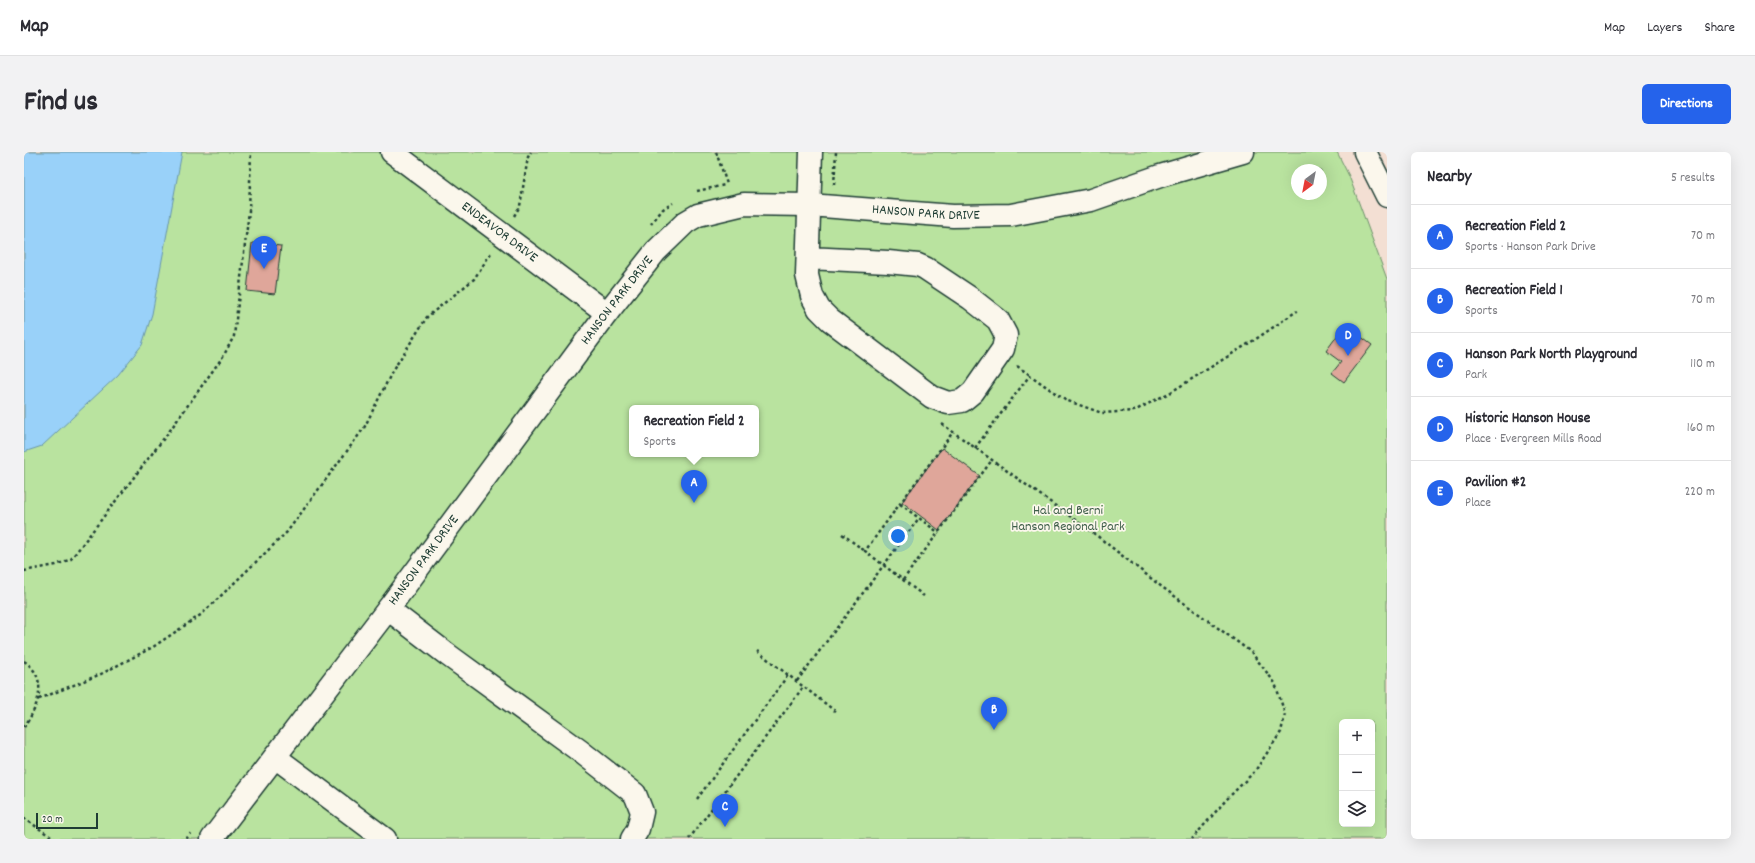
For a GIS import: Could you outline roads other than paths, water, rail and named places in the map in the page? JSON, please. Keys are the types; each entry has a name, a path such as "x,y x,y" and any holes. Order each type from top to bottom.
{"street":[{"name":"ENDEAVOR DRIVE","path":"392,152 502,236 607,313"},
{"path":"808,258 918,265 932,271 998,320 1006,334 1003,349 973,392 962,401 948,403 932,397 830,320 819,309 812,296 807,275 811,152"},
{"name":"HANSON PARK DRIVE","path":"204,833 275,757 388,609 607,313 656,251 686,222 698,215 744,204 809,196 953,216 1011,215 1091,200 1160,176 1243,152"},
{"path":"1365,152 1387,196"},
{"path":"388,609 448,655 580,751 635,794 642,812 638,829 632,839"},
{"path":"275,757 385,839"}],"water":[{"path":"24,152 182,152 152,314 142,345 118,375 42,446 24,452"}],"place":[{"name":"Pavilion #2","path":"264,269"},
{"name":"Historic Hanson House","path":"1348,356"},
{"name":"Recreation Field 2","path":"694,503"},
{"name":"Recreation Field 1","path":"994,730"},
{"name":"Hanson Park North Playground","path":"725,827"}],"park label":[{"name":"Hal and Berni Hanson Regional Park","path":"1068,520"}]}
